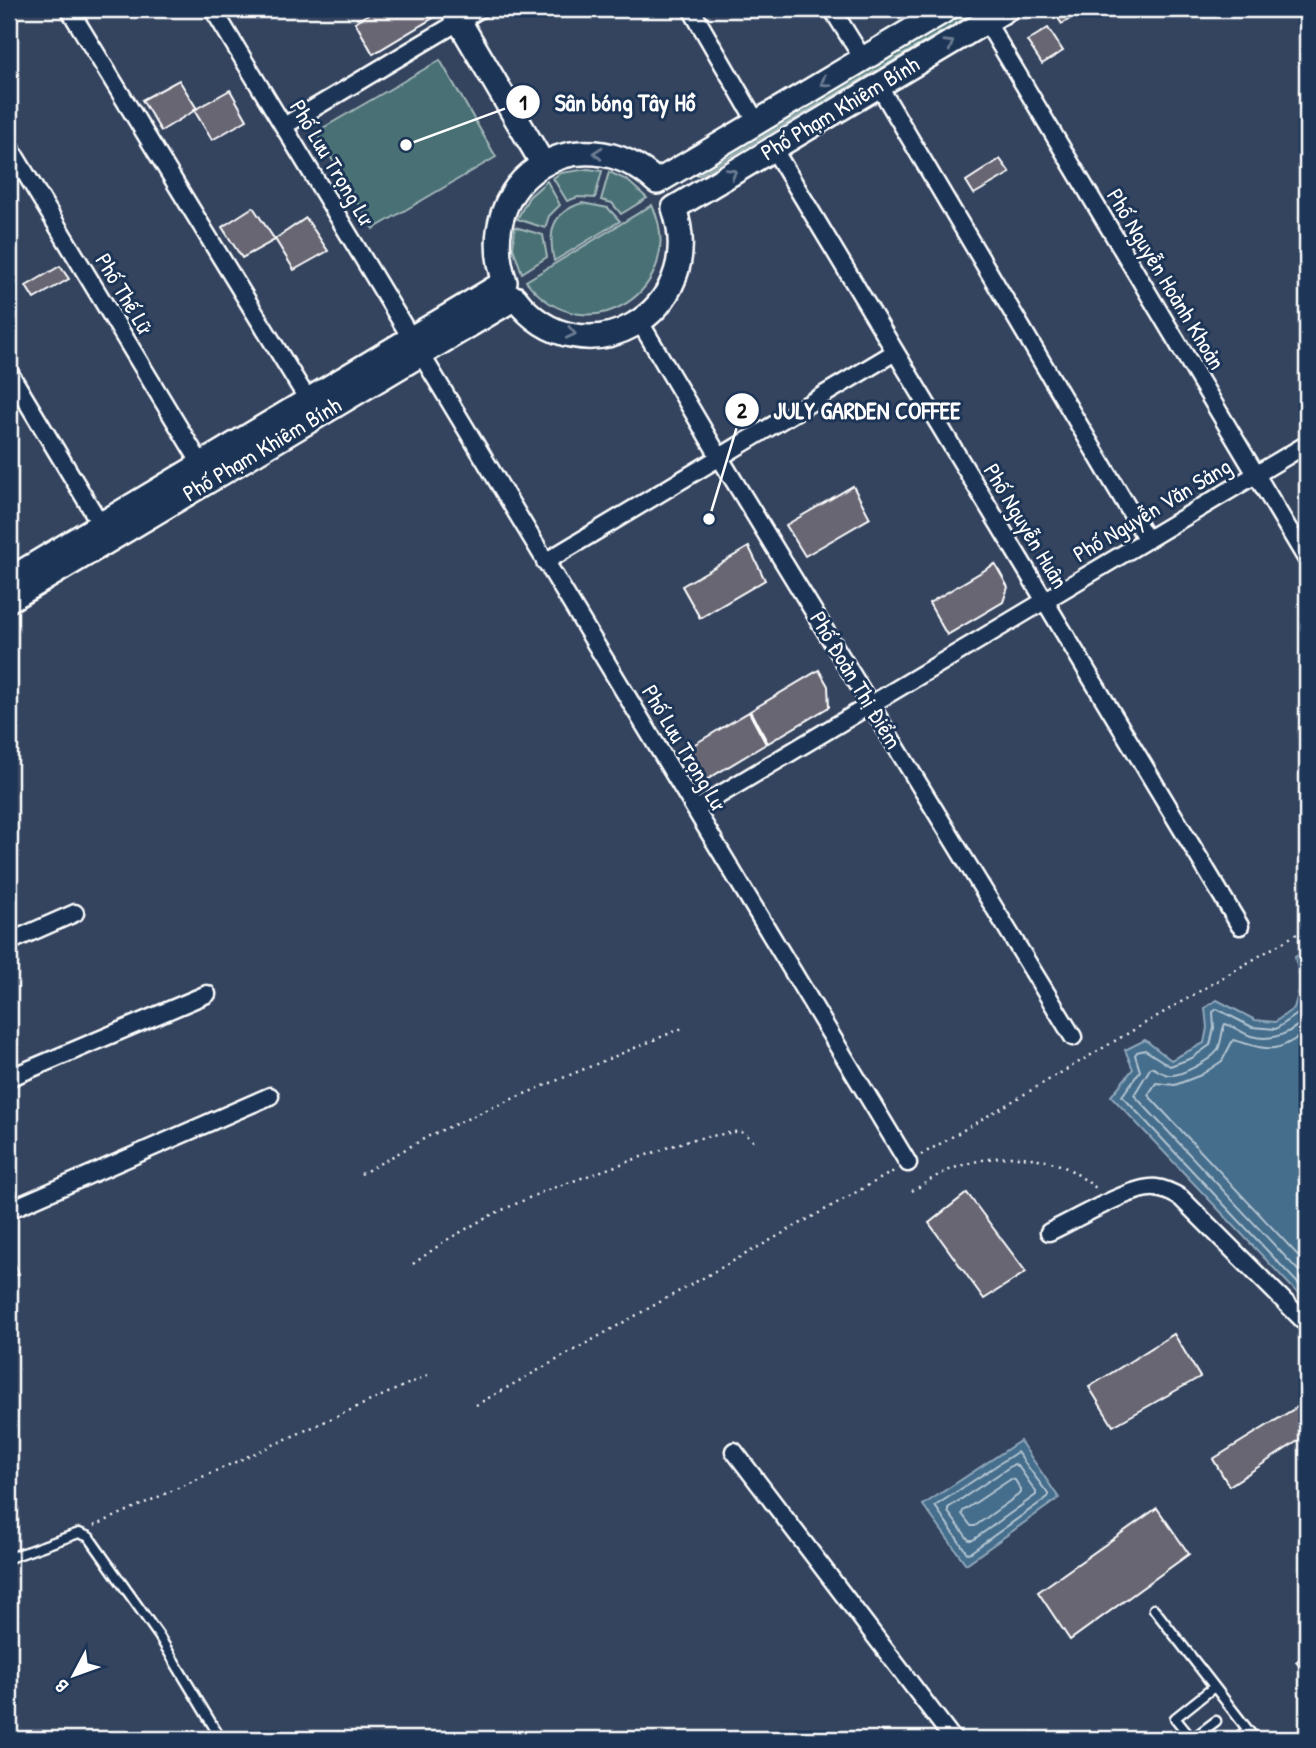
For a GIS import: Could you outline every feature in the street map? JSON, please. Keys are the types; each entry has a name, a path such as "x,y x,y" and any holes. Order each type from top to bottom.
{"street":[{"path":"69,9 307,400"},
{"name":"Phố Lưu Trọng Lư","path":"214,9 908,1163"},
{"path":"284,126 456,15 481,9"},
{"path":"691,9 757,123"},
{"path":"832,9 863,59"},
{"name":"Phố Phạm Khiêm Bính","path":"543,164 579,152 608,154 635,164 657,182 947,9"},
{"name":"Phố Phạm Khiêm Bính","path":"640,322 661,303 675,278 681,243 674,208 1007,9"},
{"path":"456,15 543,164 517,186 503,211 499,225 497,254 510,290 528,314 551,328 576,335 603,336 640,322"},
{"name":"Phố Nguyễn Hoành Khoản","path":"986,21 1307,560"},
{"path":"878,86 1147,540"},
{"name":"Phố Thế Lữ","path":"9,146 201,464"},
{"name":"Phố Nguyễn Huân","path":"773,149 1240,926"},
{"name":"Phố Phạm Khiêm Bính","path":"9,600 510,290"},
{"name":"Phố Đoàn Thị Điểm","path":"640,322 1073,1037"},
{"name":"Phố Phạm Khiêm Bính","path":"20,573 307,400 416,346"},
{"path":"545,562 895,352"},
{"path":"9,372 101,525"},
{"name":"Phố Nguyễn Văn Sảng","path":"696,809 1307,444"},
{"path":"9,942 75,913"},
{"path":"9,1078 207,994"},
{"path":"9,1210 270,1096"},
{"path":"1049,1232 1138,1189 1155,1187 1169,1191 1181,1198 1307,1324"},
{"path":"734,1451 953,1739"}],"lane":[{"path":"9,1558 79,1533 89,1537 159,1636 221,1739"},
{"path":"1154,1609 1255,1739"},
{"path":"1214,1687 1175,1718 1192,1739 1216,1721"},
{"path":"1236,1739 1247,1730"}],"path":[{"path":"361,1174 429,1136 685,1027"},
{"path":"413,1264 445,1241 489,1216 542,1192 689,1140 740,1131 755,1144"},
{"path":"912,1191 945,1172 982,1160 1004,1157 1062,1166 1101,1192 1111,1202"},
{"path":"79,1533 430,1374"}],"green space":[{"path":"964,9 980,9 699,175 692,172 701,166"},
{"path":"440,60 496,157 373,229 316,132"},
{"path":"588,169 602,171 595,198 578,197 567,201 553,178 561,173"},
{"path":"609,172 627,180 647,198 621,214 612,203 601,200"},
{"path":"547,181 560,205 549,216 545,228 517,219 529,197"},
{"path":"582,203 608,208 620,221 554,261 551,241 554,225 564,212"},
{"path":"652,205 660,236 657,263 645,286 626,303 603,313 576,313 550,303 526,281"},
{"path":"515,227 543,235 547,257 522,273 513,248"}],"water":[{"path":"1307,950 1307,1303 1111,1096 1133,1069 1125,1050 1145,1040 1171,1060 1204,1043 1207,1028 1205,1008 1217,1000 1255,1020 1275,1022 1294,1008 1301,984 1295,957"},
{"path":"1020,1441 1059,1498 966,1564 923,1505"}],"building":[{"path":"377,9 435,9 438,15 373,54 355,22"},
{"path":"1052,9 1084,9 1062,24"},
{"path":"1048,28 1063,51 1042,64 1027,41"},
{"path":"179,80 197,109 161,131 142,100"},
{"path":"230,90 247,120 212,140 194,110"},
{"path":"1000,159 1010,173 974,194 966,181"},
{"path":"253,207 275,240 242,258 222,227"},
{"path":"306,218 328,251 294,270 275,239"},
{"path":"60,266 69,279 34,299 26,286"},
{"path":"853,486 870,518 805,556 786,525"},
{"path":"749,547 765,580 700,618 682,586"},
{"path":"995,564 1008,587 1003,602 947,635 929,603"},
{"path":"819,670 828,686 829,707 768,743 750,711"},
{"path":"749,712 766,744 701,783 683,751"},
{"path":"967,1193 1026,1272 984,1299 929,1223"},
{"path":"9,1249 19,1274 9,1278"},
{"path":"1174,1334 1200,1377 1113,1426 1089,1387"},
{"path":"1307,1401 1307,1435 1229,1486 1213,1459"},
{"path":"1157,1508 1189,1554 1070,1640 1038,1592"},
{"path":"1307,1653 1307,1675 1296,1662"},
{"path":"1033,1732 1049,1739 1030,1739"}],"place":[{"name":"Sân bóng Tây Hồ","path":"406,145"},
{"name":"JULY GARDEN COFFEE","path":"709,519"}]}
